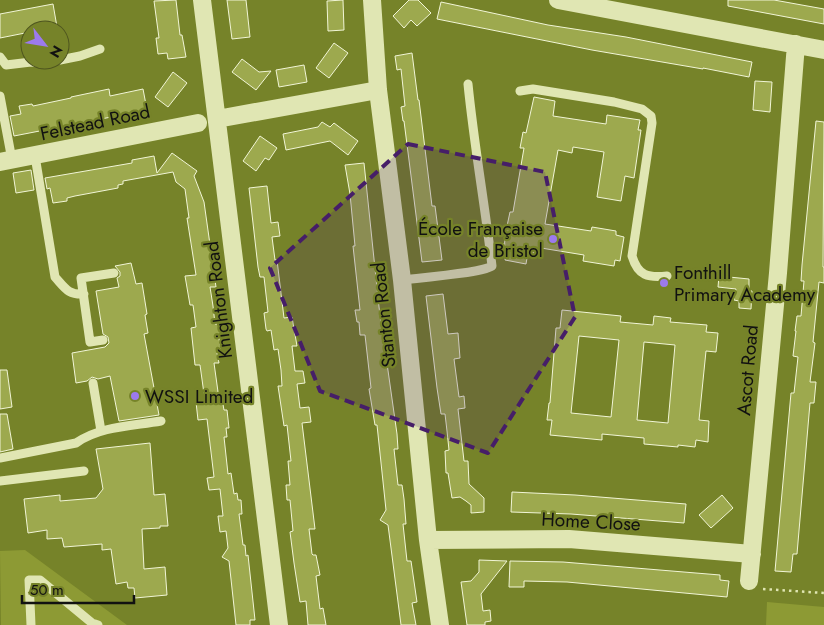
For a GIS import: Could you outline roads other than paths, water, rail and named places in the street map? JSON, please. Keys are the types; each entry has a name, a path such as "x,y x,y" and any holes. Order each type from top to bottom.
{"street":[{"name":"Knighton Road","path":"202,0 279,625"},
{"name":"Stanton Road","path":"372,0 378,90 402,280 428,540 440,625"},
{"path":"558,0 824,50"},
{"name":"Ascot Road","path":"749,580 778,273 796,44"},
{"path":"217,119 378,90"},
{"name":"Felstead Road","path":"6,161 198,123"},
{"name":"Home Close","path":"428,540 569,539 752,554"}],"lane":[{"path":"70,58 100,49"},
{"path":"0,57 6,65 20,63"},
{"path":"402,280 488,269 492,266 468,84"},
{"path":"520,91 533,89 614,102 642,109 651,116 652,124 632,256 635,265 641,273 655,277 667,276"},
{"path":"0,96 6,161"},
{"path":"35,156 55,277 66,290 74,295 84,294"},
{"path":"102,340 90,342 82,278 114,273"},
{"path":"93,383 101,431"},
{"path":"0,458 76,443 85,437 101,431 161,421"},
{"path":"0,482 84,472"},
{"path":"31,625 30,580 40,580 91,624"}],"place":[{"name":"École Française de Bristol","path":"553,239"},
{"name":"Fonthill Primary Academy","path":"664,283"},
{"name":"WSSI Limited","path":"135,396"}]}
